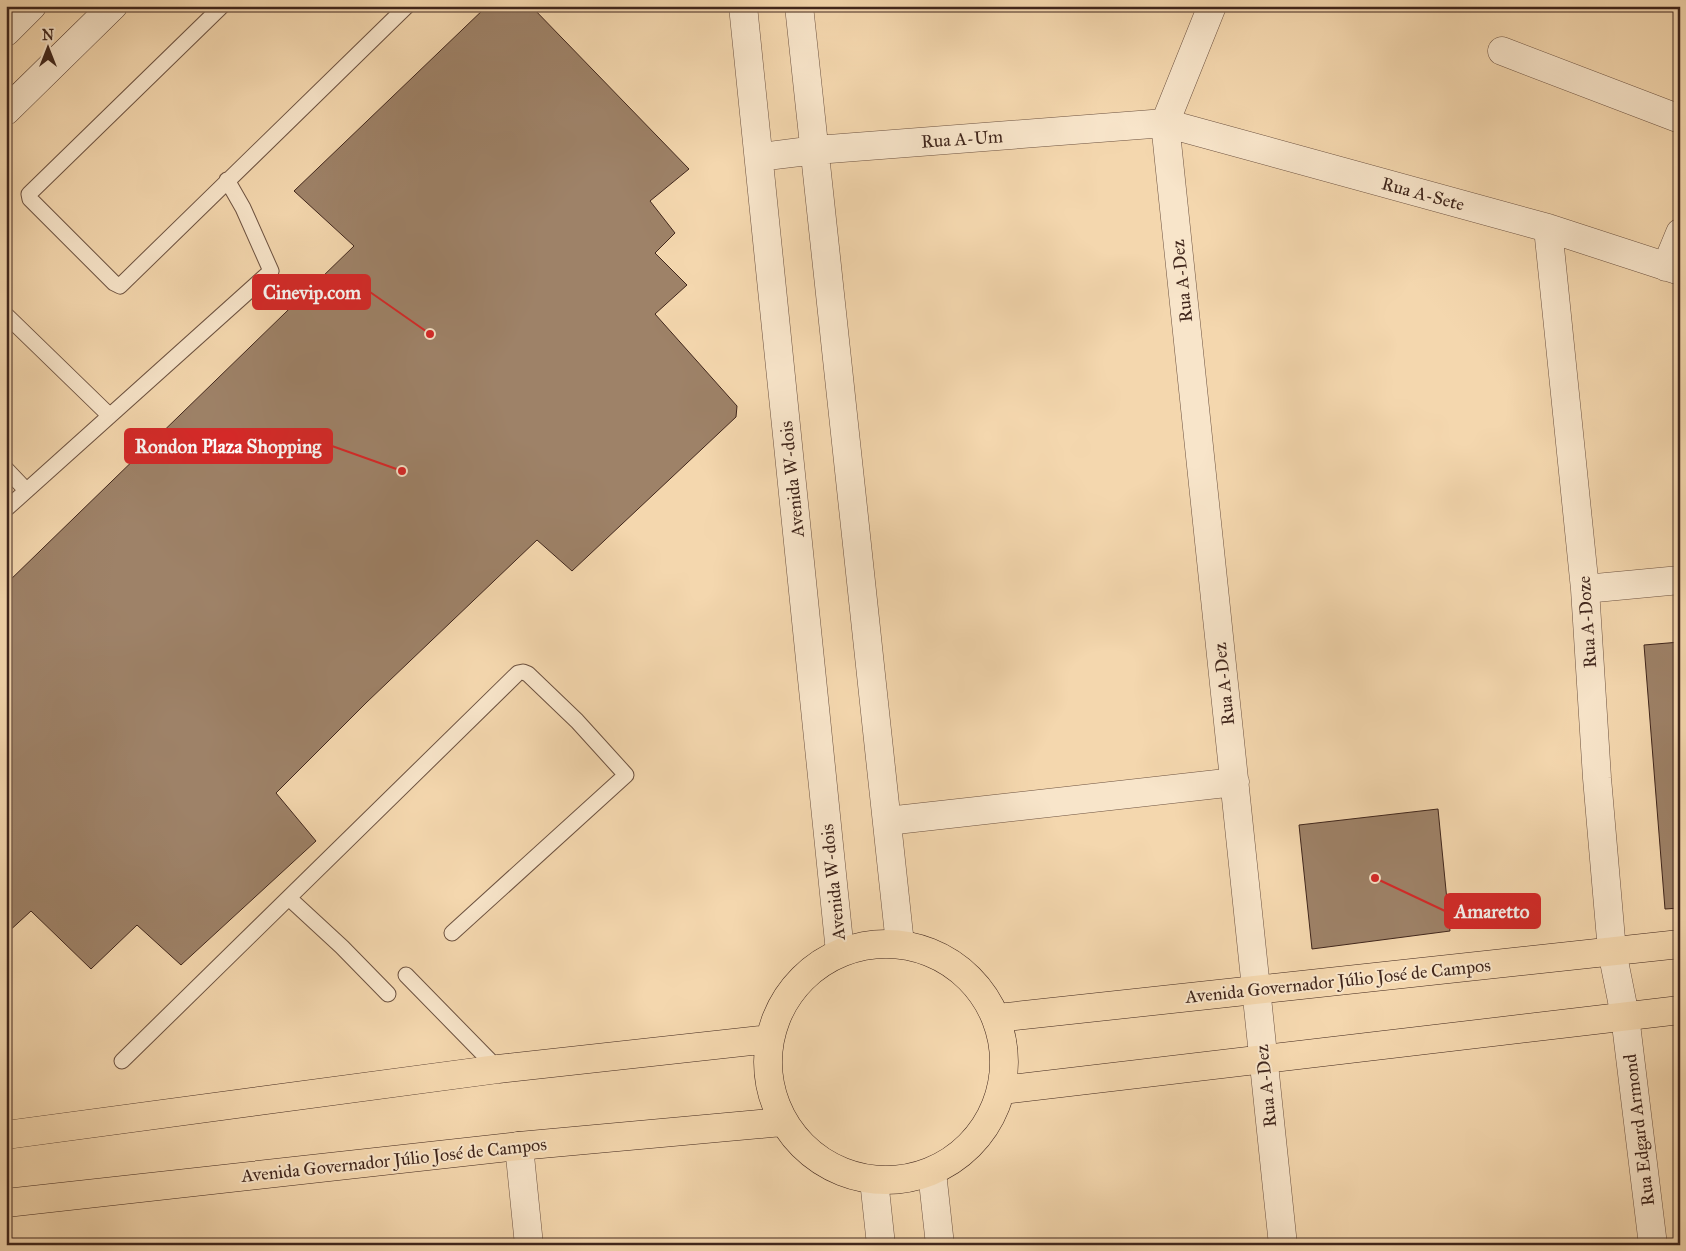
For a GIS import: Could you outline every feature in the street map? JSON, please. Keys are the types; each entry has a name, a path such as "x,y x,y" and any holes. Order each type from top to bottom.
{"main road":[{"path":"900,944 931,952 958,968 981,990 996,1018 1005,1054 1002,1090 988,1124 964,1152 932,1172 904,1180 874,1180 837,1171 806,1151 782,1122 771,1096 766,1068 769,1039 782,1003 807,973 840,952 869,945 900,944"},
{"name":"Avenida Governador Júlio José de Campos","path":"996,1018 1680,944"},
{"path":"1002,1090 1680,1010"},
{"path":"6,1135 498,1069 769,1039"},
{"name":"Avenida Governador Júlio José de Campos","path":"6,1203 519,1146 782,1122"}],"street":[{"path":"6,32 32,6"},
{"path":"6,111 113,6"},
{"name":"Avenida W-dois","path":"743,6 760,157 840,952"},
{"path":"799,6 900,944"},
{"path":"1165,123 1212,6"},
{"path":"1502,51 1680,119"},
{"name":"Rua A-Um","path":"760,157 816,150 1165,123"},
{"name":"Rua A-Sete","path":"1165,123 1548,228 1673,269"},
{"name":"Rua A-Dez","path":"1165,123 1283,1245"},
{"name":"Rua A-Doze","path":"1548,228 1585,589 1597,778 1612,951 1625,1016"},
{"path":"1673,269 1680,233"},
{"path":"1585,589 1680,580"},
{"path":"887,821 1235,782"},
{"name":"Rua Edgard Armond","path":"1625,1016 1652,1245"},
{"path":"519,1146 529,1245"},
{"path":"932,1172 940,1245"},
{"path":"874,1180 881,1245"}],"lane":[{"path":"222,6 32,188 29,194 30,199 114,283 120,286 406,6"},
{"path":"6,509 270,271 243,208 227,180"},
{"path":"6,315 109,415"},
{"path":"6,468 26,490"},
{"path":"122,1061 290,899 518,673 523,672 528,674 577,721 626,775 452,933"},
{"path":"290,899 342,947 388,994"},
{"path":"406,976 498,1069"}],"building":[{"path":"487,6 531,6 689,169 650,201 675,233 655,253 687,285 655,314 737,406 736,417 572,571 537,540 367,702 276,793 316,841 181,965 137,925 91,969 31,911 6,934 6,584 354,246 294,191"},
{"path":"1680,642 1680,908 1665,909 1644,645"},
{"path":"1438,809 1450,931 1312,949 1299,825"}],"place":[{"name":"Cinevip.com","path":"430,334"},
{"name":"Rondon Plaza Shopping","path":"402,471"},
{"name":"Amaretto","path":"1375,878"}]}
